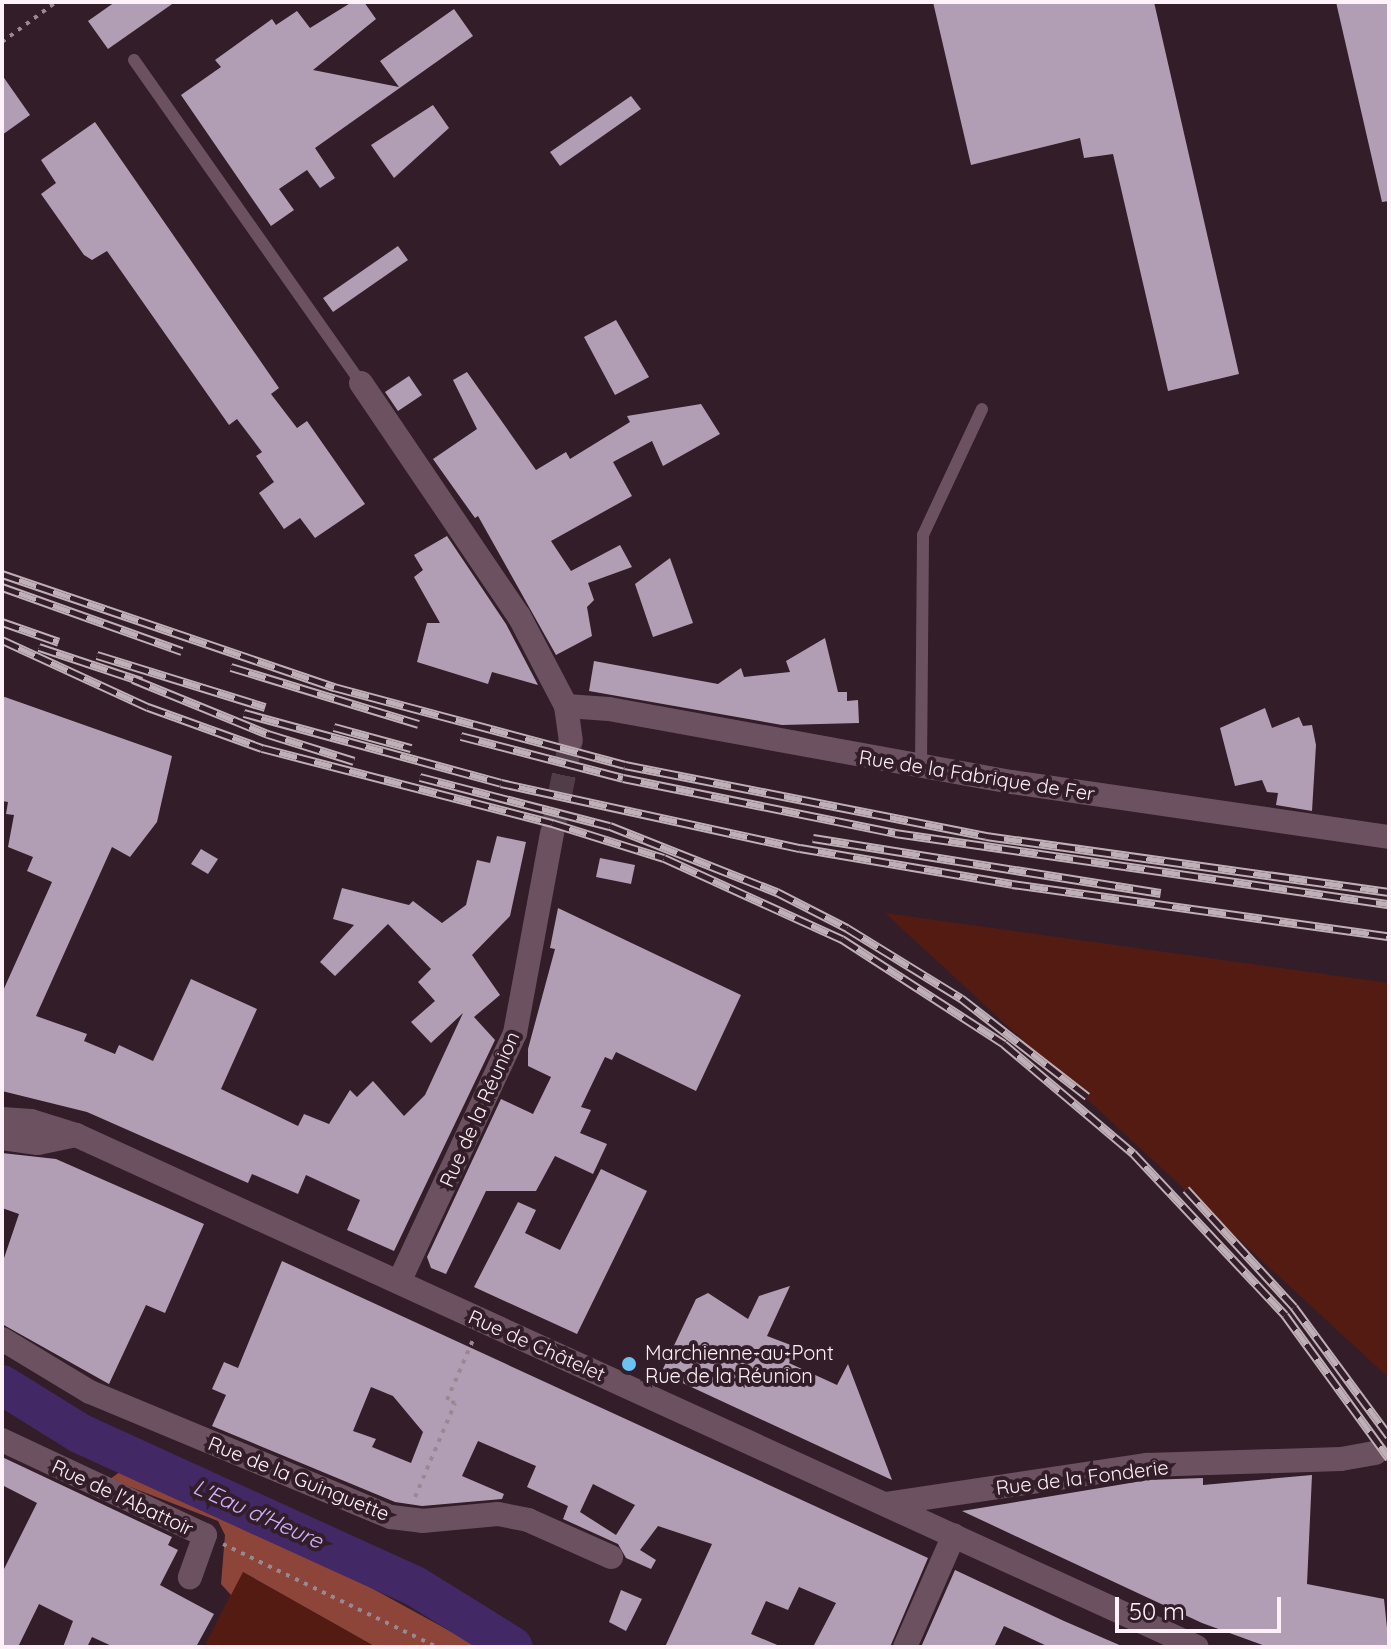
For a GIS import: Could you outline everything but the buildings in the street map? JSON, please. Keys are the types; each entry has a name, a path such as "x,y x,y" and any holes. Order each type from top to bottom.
{"street":[{"path":"361,383 486,563 566,706 571,740"},
{"name":"Rue de la Fabrique de Fer","path":"566,706 609,709 921,767 1389,837"},
{"name":"Rue de la Réunion","path":"399,1282 515,1033 552,834"},
{"path":"2,1111 31,1121"},
{"name":"Rue de Châtelet","path":"2,1119 31,1121 76,1135 1197,1647"},
{"path":"2,1138 38,1143 76,1135"},
{"name":"Rue de la Guinguette","path":"2,1339 90,1392 405,1519 498,1514 528,1520 611,1557"},
{"name":"Rue de l'Abattoir","path":"2,1440 205,1535 190,1577"},
{"name":"Rue de la Fonderie","path":"885,1504 1147,1465 1341,1459 1375,1453"},
{"path":"905,1647 954,1535"}],"lane":[{"path":"134,60 361,383"},
{"path":"921,767 923,535 982,409"}],"path":[{"path":"2,42 56,2"},
{"path":"405,1519 455,1403 447,1400 482,1320"},
{"path":"205,1535 437,1647"}],"shaded area":[{"path":"885,913 1389,983 1389,1378"},
{"path":"124,1469 262,1528 479,1647 376,1647 243,1572 231,1595 221,1584 225,1535 218,1521 110,1479"},
{"path":"242,1572 376,1647 204,1647"}],"waterway":[{"name":"L'Eau d'Heure","path":"2,1385 79,1433 415,1586 513,1647"}],"tunnel":[{"path":"552,834 571,740"}],"railway":[{"path":"2,574 334,687 625,765 986,836 1389,892"},
{"path":"2,587 182,651"},
{"path":"2,622 59,642"},
{"path":"2,640 148,707 262,748 552,823 664,858 842,939 1004,1044 1133,1153 1285,1315 1389,1458"},
{"path":"39,647 141,681"},
{"path":"97,655 265,707"},
{"path":"231,667 419,724"},
{"path":"133,679 268,734 354,761"},
{"path":"244,713 501,783 800,848 1012,884 1389,936"},
{"path":"334,727 411,748"},
{"path":"461,736 623,778 895,833 1389,904"},
{"path":"420,777 610,826 777,892 847,928 961,998 1087,1096"},
{"path":"813,838 1161,893"},
{"path":"1186,1189 1294,1307 1389,1436"}],"place":[{"name":"Marchienne-au-Pont Rue de la Réunion","path":"629,1364"}]}
